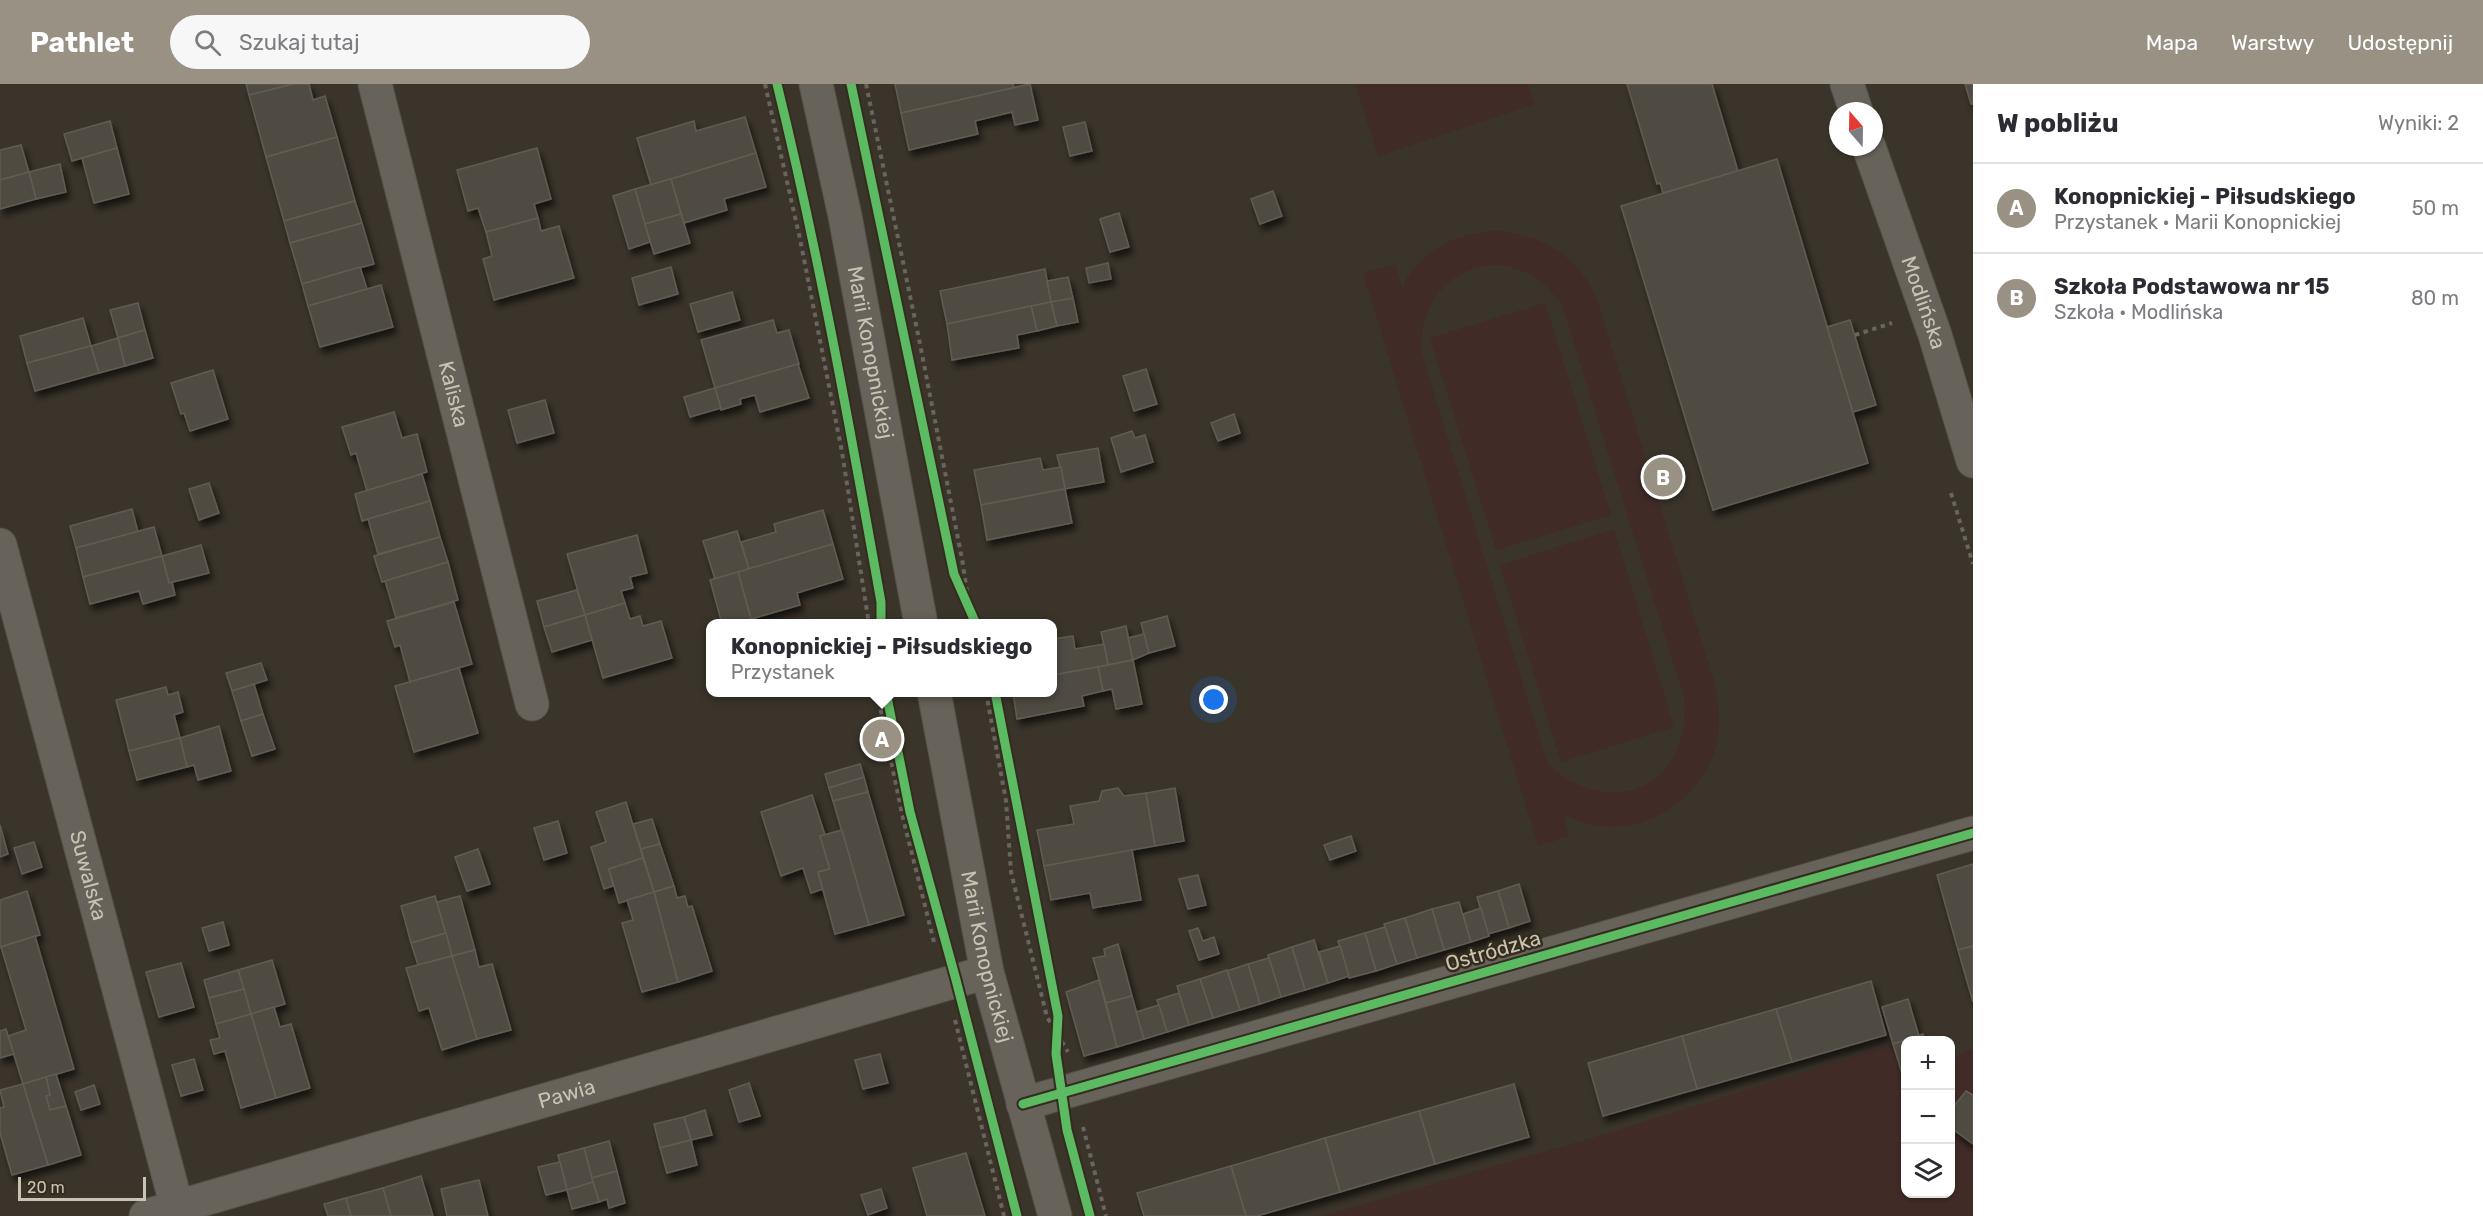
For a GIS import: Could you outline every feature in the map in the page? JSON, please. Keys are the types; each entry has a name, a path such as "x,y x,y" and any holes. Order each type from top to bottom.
{"street":[{"name":"Kaliska","path":"375,84 532,704"},
{"name":"Marii Konopnickiej","path":"816,84 845,216 920,619"},
{"path":"1847,84 1853,102"},
{"name":"Modlińska","path":"1872,156 1935,335 1973,460"},
{"name":"Suwalska","path":"0,545 161,1212"},
{"name":"Marii Konopnickiej","path":"935,697 987,972 1055,1216"},
{"name":"Ostródzka","path":"1023,1104 1973,833"},
{"name":"Pawia","path":"161,1212 987,972"}],"path":[{"path":"765,84 800,239 842,452 868,619"},
{"path":"866,84 926,374 962,559 969,607"},
{"path":"1855,335 1898,321"},
{"path":"952,562 973,619"},
{"path":"878,697 903,814 944,983 1004,1216"},
{"path":"887,697 910,812 934,902"},
{"path":"987,697 1006,801 1011,872 1047,1017"},
{"path":"996,697 1017,808"},
{"path":"1058,1016 1056,1054 1063,1092"}],"shaded area":[{"path":"1355,84 1528,84 1535,104 1378,156"},
{"path":"1482,232 1514,233 1530,237 1557,250 1580,271 1597,299 1715,685 1719,710 1719,728 1714,753 1703,775 1689,793 1671,808 1651,819 1630,825 1607,827 1585,823 1563,813 1569,836 1538,846 1363,273 1395,264 1402,288 1409,275 1429,254 1454,239","holes":["1500,265 1528,273 1543,283 1562,305 1684,697 1685,718 1674,756 1663,771 1649,783 1632,790 1612,793 1590,789 1567,778 1547,762 1421,351 1422,333 1432,302 1452,279 1482,267"]},
{"path":"1545,303 1611,515 1496,550 1430,338"},
{"path":"1614,529 1674,727 1561,762 1500,565"},
{"path":"1893,1044 1901,1068 1901,1198 1955,1198 1955,1057 1973,1049 1973,1216 1323,1216 1602,1135"}],"building":[{"path":"246,84 293,84 249,95"},
{"path":"293,84 309,84 313,100 325,96 337,137 266,157 249,95"},
{"path":"895,84 1013,84 1014,88 901,113"},
{"path":"1030,84 1038,120 1015,125 1012,112 975,121 978,134 909,150 901,113"},
{"path":"1627,84 1712,84 1738,171 1663,193 1660,183 1657,184"},
{"path":"1965,84 1973,84 1973,104 1971,104"},
{"path":"745,117 756,153 651,185 637,138 694,121 696,131"},
{"path":"110,121 117,148 72,161 64,134"},
{"path":"1085,122 1092,151 1070,156 1063,127"},
{"path":"337,137 355,201 284,221 266,157"},
{"path":"21,145 29,172 0,180 0,150"},
{"path":"117,148 129,194 94,203 82,158"},
{"path":"537,148 551,199 534,204 538,218 486,232 478,208 468,211 457,170"},
{"path":"756,153 766,187 724,199 727,210 684,223 671,179"},
{"path":"1777,159 1868,463 1713,510 1621,206"},
{"path":"60,164 66,192 36,199 29,172"},
{"path":"29,172 36,199 0,209 0,180"},
{"path":"671,179 681,214 645,224 635,189"},
{"path":"635,189 650,242 629,249 613,196"},
{"path":"1273,191 1282,216 1260,224 1251,199"},
{"path":"355,201 362,223 290,243 284,221"},
{"path":"1119,213 1129,247 1110,252 1100,219"},
{"path":"681,214 690,243 654,254 645,224"},
{"path":"538,218 541,231 559,226 574,278 494,300 483,259 492,256 486,232"},
{"path":"362,223 374,264 302,284 290,243"},
{"path":"1108,263 1111,279 1089,283 1086,268"},
{"path":"360,267 367,289 308,306 302,284"},
{"path":"671,267 678,294 639,305 632,278"},
{"path":"1045,269 1051,302 947,324 940,291"},
{"path":"1068,277 1073,298 1051,302 1047,281"},
{"path":"381,285 393,327 320,347 308,306"},
{"path":"732,292 740,320 698,332 690,304"},
{"path":"1073,298 1078,322 1057,326 1051,302"},
{"path":"1051,302 1057,326 1037,331 1031,306"},
{"path":"138,303 145,330 118,338 110,310"},
{"path":"1031,306 1037,331 1017,335 1019,348 952,360 947,324"},
{"path":"83,318 91,346 27,363 20,336"},
{"path":"773,320 777,333 789,330 799,364 715,388 701,340"},
{"path":"1850,320 1876,405 1853,412 1827,327"},
{"path":"145,330 153,358 125,366 118,338"},
{"path":"118,338 125,366 99,373 91,346"},
{"path":"91,346 99,373 35,391 27,363"},
{"path":"798,364 809,398 760,412 755,395 740,399 741,404 721,410 715,388"},
{"path":"1146,369 1157,404 1134,411 1123,376"},
{"path":"213,370 228,419 190,431 184,413 181,414 171,383"},
{"path":"715,388 721,408 690,417 684,397"},
{"path":"545,400 554,433 517,443 508,410"},
{"path":"394,412 402,438 417,434 427,472 367,491 356,453 351,455 342,427"},
{"path":"1234,414 1240,433 1218,441 1211,423"},
{"path":"1132,431 1135,438 1145,435 1153,462 1121,472 1111,438"},
{"path":"1098,448 1104,482 1065,489 1057,455"},
{"path":"1040,458 1043,470 1061,467 1065,489 981,505 974,470"},
{"path":"422,474 430,501 362,521 355,494"},
{"path":"209,483 219,513 199,520 189,489"},
{"path":"1065,489 1072,523 987,540 981,505"},
{"path":"430,501 440,537 378,554 368,519"},
{"path":"132,509 138,532 76,548 70,526"},
{"path":"823,510 833,544 749,569 741,542 776,532 774,524"},
{"path":"154,527 162,556 83,577 76,548"},
{"path":"737,531 749,569 715,579 703,541"},
{"path":"637,535 647,573 630,577 633,588 621,591 625,603 585,615 567,554"},
{"path":"440,537 448,562 382,582 374,556"},
{"path":"833,544 843,579 797,593 800,605 751,619 738,572"},
{"path":"201,545 209,573 169,583 162,556"},
{"path":"162,556 169,583 172,582 175,595 143,604 139,591 90,604 83,577"},
{"path":"448,562 458,600 396,618 385,581"},
{"path":"738,572 751,619 721,619 710,580"},
{"path":"577,590 585,615 544,627 537,601"},
{"path":"454,602 472,664 410,682 400,645 395,647 387,621"},
{"path":"625,603 630,619 640,616 643,626 661,621 672,658 603,678 585,615"},
{"path":"585,615 592,640 552,652 544,627"},
{"path":"1167,616 1175,646 1149,653 1141,623"},
{"path":"1126,626 1133,660 1108,665 1101,632"},
{"path":"1144,634 1149,653 1133,660 1128,638"},
{"path":"1073,636 1075,649 1104,644 1108,665 1057,674 1057,638"},
{"path":"1133,660 1142,704 1116,709 1112,689 1103,691 1098,667"},
{"path":"261,663 267,680 232,691 226,673"},
{"path":"1098,667 1103,691 1082,696 1084,706 1017,719 1014,697 1057,697 1057,674"},
{"path":"459,668 478,733 414,752 395,686"},
{"path":"254,684 263,714 241,721 232,691"},
{"path":"166,687 168,695 178,692 183,712 174,715 180,738 129,751 116,700"},
{"path":"263,714 275,749 252,756 241,721"},
{"path":"219,726 231,771 198,780 194,765 187,767 180,738"},
{"path":"180,738 187,767 137,780 129,751"},
{"path":"860,764 864,777 829,788 825,774"},
{"path":"864,777 868,792 833,801 829,788"},
{"path":"1118,788 1124,796 1146,793 1155,846 1044,866 1037,830 1074,824 1070,806 1099,801 1102,791"},
{"path":"1175,788 1184,841 1155,846 1146,793"},
{"path":"868,792 904,915 869,925 833,801"},
{"path":"812,795 825,835 820,836 830,869 818,872 823,889 811,893 803,868 781,876 761,812"},
{"path":"626,802 643,858 609,869 613,886 604,889 591,847 606,842 596,812"},
{"path":"652,819 660,844 641,849 633,824"},
{"path":"558,821 567,853 544,860 534,828"},
{"path":"0,825 8,854 0,857"},
{"path":"842,830 869,925 835,934 818,872 830,869 820,836"},
{"path":"1351,836 1356,851 1330,860 1324,845"},
{"path":"34,842 42,867 22,874 14,848"},
{"path":"660,844 674,886 654,892 641,849"},
{"path":"478,849 490,884 467,891 455,857"},
{"path":"1132,850 1141,900 1093,908 1090,893 1051,900 1044,866"},
{"path":"643,858 654,892 619,903 609,869"},
{"path":"1973,864 1973,946 1958,950 1937,875"},
{"path":"1198,875 1206,905 1188,909 1179,879"},
{"path":"1519,884 1530,921 1509,928 1498,891"},
{"path":"674,886 677,898 685,896 688,907 692,906 712,971 678,982 654,892"},
{"path":"27,891 40,935 0,947 0,900"},
{"path":"1498,891 1509,928 1488,934 1477,897"},
{"path":"654,892 678,982 642,992 622,923 633,920 627,900"},
{"path":"435,896 446,933 411,943 401,906"},
{"path":"460,896 475,950 452,956 437,902"},
{"path":"1459,902 1471,942 1444,950 1432,909"},
{"path":"1481,908 1489,936 1471,942 1463,914"},
{"path":"1432,909 1444,950 1417,958 1405,918"},
{"path":"1405,918 1417,958 1397,964 1384,924"},
{"path":"223,922 229,945 209,951 202,928"},
{"path":"1385,927 1397,964 1376,971 1365,933"},
{"path":"1198,928 1203,941 1214,937 1219,954 1199,960 1189,931"},
{"path":"446,933 452,956 418,965 411,943"},
{"path":"1365,933 1376,971 1349,978 1338,941"},
{"path":"35,936 74,1069 23,1084 8,1036 26,1030 1,947"},
{"path":"1314,940 1328,983 1305,990 1292,947"},
{"path":"1118,944 1132,996 1106,1003 1093,958 1105,956 1104,949"},
{"path":"1340,946 1349,976 1328,983 1319,952"},
{"path":"1973,946 1973,1002 1958,950"},
{"path":"1292,947 1305,990 1281,997 1268,955"},
{"path":"475,950 479,967 492,964 511,1030 477,1039 452,956"},
{"path":"452,956 477,1039 442,1050 429,1008 419,1011 406,968"},
{"path":"1269,958 1281,997 1260,1004 1248,964"},
{"path":"272,960 285,1004 251,1014 238,970"},
{"path":"181,963 194,1007 159,1017 146,972"},
{"path":"1248,964 1260,1004 1240,1010 1227,971"},
{"path":"238,970 244,989 209,998 204,980"},
{"path":"1227,970 1240,1010 1213,1018 1200,979"},
{"path":"1200,979 1213,1018 1189,1025 1177,986"},
{"path":"1099,980 1117,1047 1084,1056 1066,992"},
{"path":"1871,981 1886,1035 1792,1062 1776,1009"},
{"path":"244,989 251,1014 216,1024 209,998"},
{"path":"1179,993 1189,1025 1167,1032 1157,1000"},
{"path":"1132,996 1144,1039 1117,1047 1106,1003"},
{"path":"1908,999 1919,1036 1901,1036 1901,1042 1893,1044 1882,1007"},
{"path":"1159,1005 1167,1032 1144,1039 1136,1012"},
{"path":"274,1007 280,1027 291,1024 310,1088 276,1098 251,1014"},
{"path":"1776,1009 1792,1062 1697,1089 1682,1036"},
{"path":"251,1014 276,1098 241,1108 225,1051 214,1054 210,1040 220,1038 216,1024"},
{"path":"6,1029 14,1054 0,1058 0,1031"},
{"path":"1682,1036 1697,1089 1603,1116 1588,1063"},
{"path":"1901,1041 1901,1070 1893,1044"},
{"path":"880,1054 888,1083 863,1089 855,1060"},
{"path":"194,1059 203,1090 181,1096 172,1065"},
{"path":"56,1074 66,1106 50,1110 46,1096 50,1095 46,1077"},
{"path":"46,1077 50,1095 46,1096 50,1110 66,1106 81,1155 48,1165 23,1084"},
{"path":"749,1083 760,1116 739,1122 729,1090"},
{"path":"23,1084 48,1165 12,1175 0,1133 0,1108 4,1107 0,1090"},
{"path":"1514,1084 1529,1137 1435,1164 1419,1111"},
{"path":"94,1085 100,1104 81,1110 75,1092"},
{"path":"1966,1091 1973,1095 1973,1144 1955,1131 1955,1105"},
{"path":"705,1110 712,1135 691,1140 684,1117"},
{"path":"1419,1111 1435,1164 1340,1192 1325,1138"},
{"path":"684,1117 691,1140 660,1148 654,1124"},
{"path":"1325,1138 1340,1192 1257,1216 1246,1216 1231,1166"},
{"path":"691,1140 697,1165 667,1173 660,1148"},
{"path":"609,1141 617,1171 592,1178 584,1148"},
{"path":"584,1148 593,1182 567,1190 558,1155"},
{"path":"966,1153 985,1216 927,1216 913,1168"},
{"path":"560,1162 567,1190 546,1195 538,1167"},
{"path":"1231,1166 1246,1216 1144,1216 1137,1193"},
{"path":"617,1171 625,1203 609,1208 607,1199 599,1202 592,1178"},
{"path":"421,1176 433,1216 391,1216 383,1188"},
{"path":"479,1180 488,1216 447,1216 441,1189"},
{"path":"593,1182 599,1202 572,1209 567,1190"},
{"path":"383,1188 391,1216 351,1216 346,1198"},
{"path":"881,1189 887,1208 868,1215 861,1195"},
{"path":"346,1198 351,1216 328,1216 324,1204"}],"cycle path":[{"path":"777,84 807,213 833,342 881,602 881,619"},
{"path":"851,84 954,574 974,619"},
{"path":"887,697 910,812 1017,1216"},
{"path":"996,697 1058,1016 1056,1054 1067,1130 1090,1216"},
{"path":"1023,1104 1973,833"}],"place":[{"name":"Szkoła Podstawowa nr 15","path":"1663,477"},
{"name":"Konopnickiej - Piłsudskiego","path":"882,739"}]}
